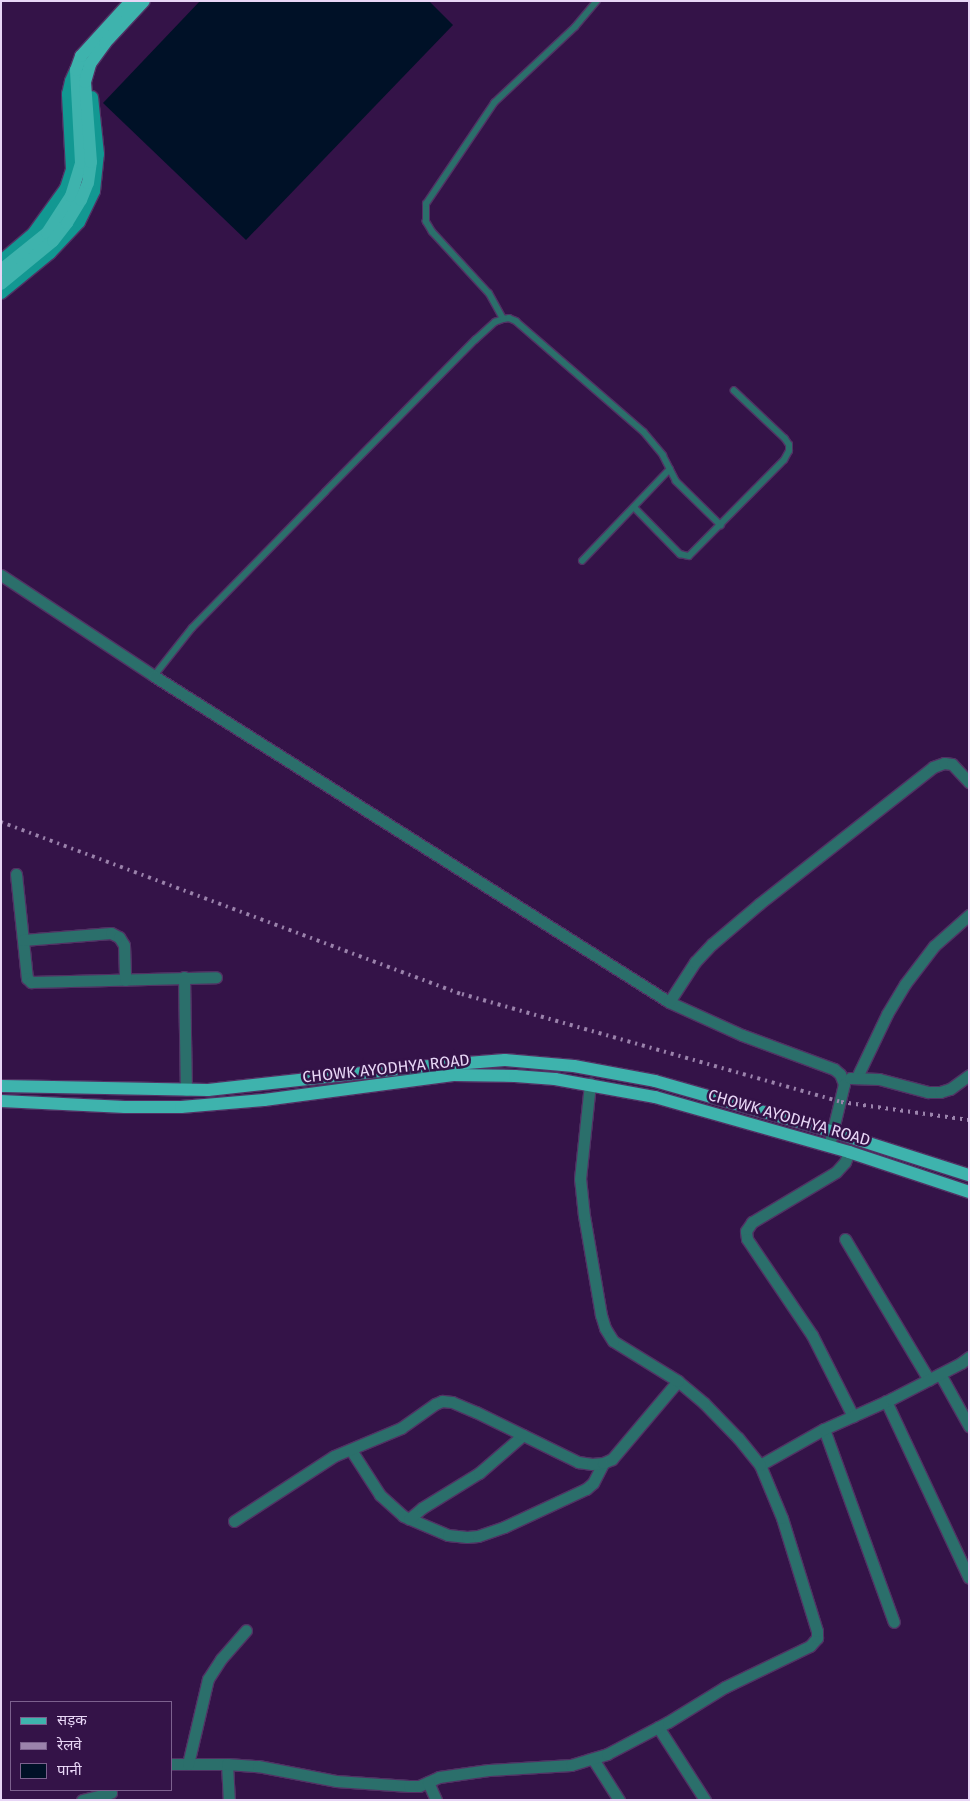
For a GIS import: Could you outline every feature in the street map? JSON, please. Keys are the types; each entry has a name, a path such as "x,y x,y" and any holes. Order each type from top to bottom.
{"main road":[{"path":"1,270 47,233 72,196 81,163 81,56 131,1"},
{"path":"1,284 54,241 67,223 88,183 91,162 81,78 105,43 144,1"},
{"name":"CHOWK AYODHYA ROAD","path":"1,1086 186,1090 287,1083 416,1067 505,1060 574,1066 655,1081 834,1132 969,1176"},
{"name":"CHOWK AYODHYA ROAD","path":"1,1101 124,1107 181,1107 264,1100 452,1075 515,1076 590,1084 655,1096 829,1146 969,1192"},
{"path":"124,1089 124,1107"}],"street":[{"path":"1,261 33,234 66,188 72,168 68,94 81,78"},
{"path":"1,293 50,253 79,222 94,191 98,154 81,78"},
{"path":"1,575 154,676 669,1002 742,1035 834,1069 844,1079 844,1084 834,1132 829,1146"},
{"path":"669,1002 695,962 712,944 759,904 933,767 944,763 952,764 969,782"},
{"path":"16,874 27,978 31,982 36,984 216,977"},
{"path":"857,1077 887,1014 905,984 934,946 969,915"},
{"path":"23,940 111,933 118,937 124,945 125,980"},
{"path":"184,977 186,1090"},
{"path":"844,1079 857,1077 879,1079 928,1092 940,1092 950,1089 969,1075"},
{"path":"172,1764 258,1766 336,1781 409,1786 428,1782 439,1776 489,1770 570,1765 593,1759 658,1727 725,1687 810,1646 817,1638 782,1518 760,1465 732,1431 678,1381 613,1341 600,1315 580,1179 590,1084"},
{"path":"848,1152 845,1162 836,1172 752,1222 746,1231 748,1239 812,1335 853,1416"},
{"path":"845,1239 929,1380"},
{"path":"760,1465 824,1430 929,1380 968,1359"},
{"path":"940,1374 969,1426"},
{"path":"234,1521 334,1456 401,1428 435,1404 442,1402 452,1402 476,1412 578,1462 603,1463 612,1459 678,1381"},
{"path":"886,1401 969,1578"},
{"path":"824,1430 894,1622"},
{"path":"409,1519 422,1508 479,1473 523,1435"},
{"path":"351,1450 380,1495 391,1507 409,1519 448,1535 478,1536 504,1527 586,1489 593,1483 603,1463"},
{"path":"188,1764 208,1679 221,1659 246,1630"},
{"path":"658,1727 705,1800"},
{"path":"593,1759 619,1800"},
{"path":"227,1764 229,1800"},
{"path":"428,1782 436,1800"},
{"path":"82,1800 111,1793"}],"lane":[{"path":"503,319 489,294 432,232 426,222 426,204 494,103 575,27 598,1"},
{"path":"154,676 192,628 475,340 496,322 503,319 509,318 516,321 644,432 658,447 676,481 721,525"},
{"path":"634,507 684,556 693,552 784,460 789,451 789,445 785,439 734,391"},
{"path":"582,561 670,469"}],"water":[{"path":"200,1 429,1 453,25 246,240 103,103"}],"railway":[{"path":"1,822 462,994 841,1102 969,1120"}]}
